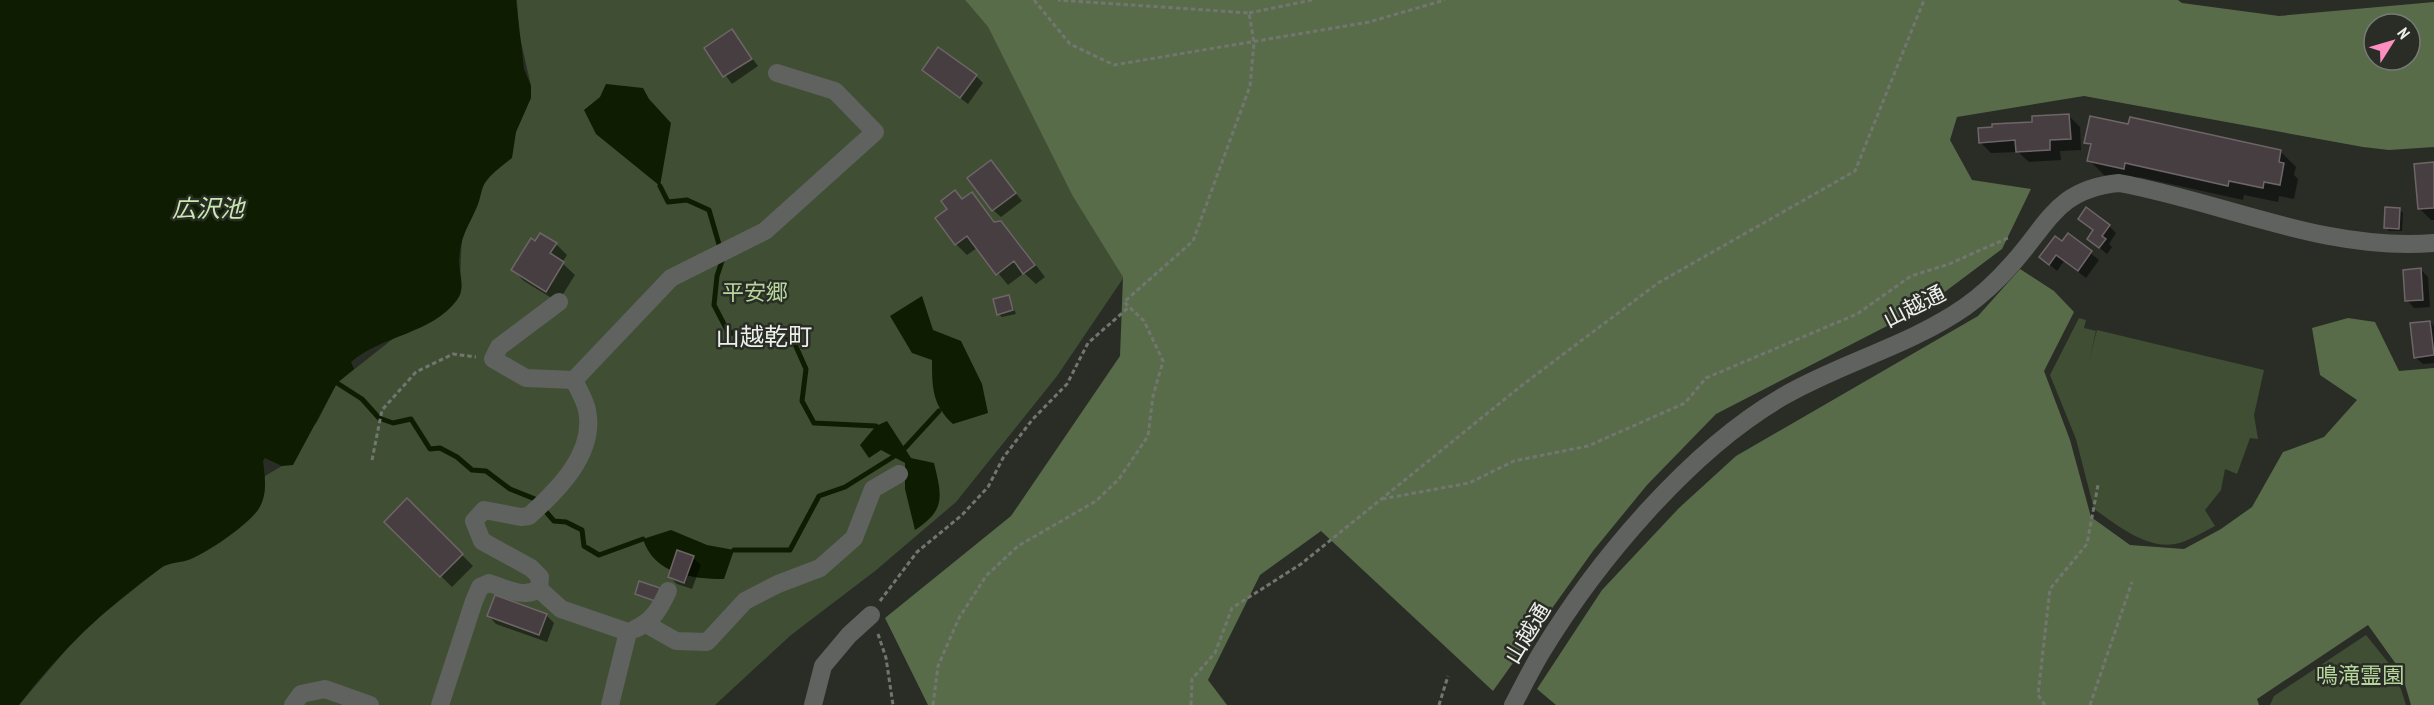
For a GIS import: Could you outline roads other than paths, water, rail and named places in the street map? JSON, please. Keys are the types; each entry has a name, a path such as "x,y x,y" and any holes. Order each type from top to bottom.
{"street":[{"path":"559,302 499,347 493,359 526,378 574,380 671,278 765,231 874,132 835,91 777,73"},
{"name":"山越通","path":"1513,705 1540,654 1613,549 1713,448 1741,423 1784,396 1939,322 1965,306 2012,264 2051,213 2081,190 2096,185 2119,183 2337,237 2391,245 2434,243"},
{"path":"539,589 540,577 482,541 474,522 484,510 521,517 529,516 569,477 586,437 587,410 574,380"},
{"path":"646,624 676,641 707,642 746,601 778,584 820,568 854,538 873,489 899,474"},
{"path":"440,705 459,641 480,587 489,582 524,594 531,594 539,589"},
{"path":"539,589 561,609 628,632 646,624 657,612 668,591"},
{"path":"813,705 823,666 849,635 871,615"},
{"path":"610,705 628,632"},
{"path":"293,705 300,694 325,689 370,705"}],"water":[{"name":"広沢池","path":"0,0 516,0 524,69 531,86 531,98 516,132 512,158 485,183 464,236 459,260 461,291 457,300 434,320 363,353 351,362 354,369 337,383 293,465 282,466 265,458 263,461 265,493 261,505 252,517 218,544 191,559 164,566 121,598 84,631 34,685 19,705 0,705"},
{"path":"606,84 643,88 649,99 671,123 660,186 596,134 584,110 600,97"},
{"path":"922,296 933,330 961,341 982,384 988,413 953,424 937,403 933,387 932,360 912,353 890,316"},
{"path":"887,421 911,458 934,463 940,493 937,509 925,523 915,530 905,489 905,463 881,450 869,458 860,445 876,426"},
{"path":"671,530 707,545 734,550 724,579 687,576 665,567 656,560 648,551 643,539"}],"waterway":[{"path":"660,186 668,202 687,200 709,210 723,258 717,276 714,305 727,330 755,346 774,336 794,342 806,369 802,401 814,423 876,426"},
{"path":"337,383 362,399 379,418 393,423 411,419 430,449 440,448 457,457 472,470 486,471 510,489 535,499 554,521 566,522 582,530 584,546 599,555 643,539"},
{"path":"904,449 939,411"},
{"path":"734,550 790,550 819,496 845,487 893,457"}],"district":[{"name":"山越乾町","path":"764,337"}],"park label":[{"name":"平安郷","path":"755,292"},
{"name":"鳴滝霊園","path":"2360,675"}]}
